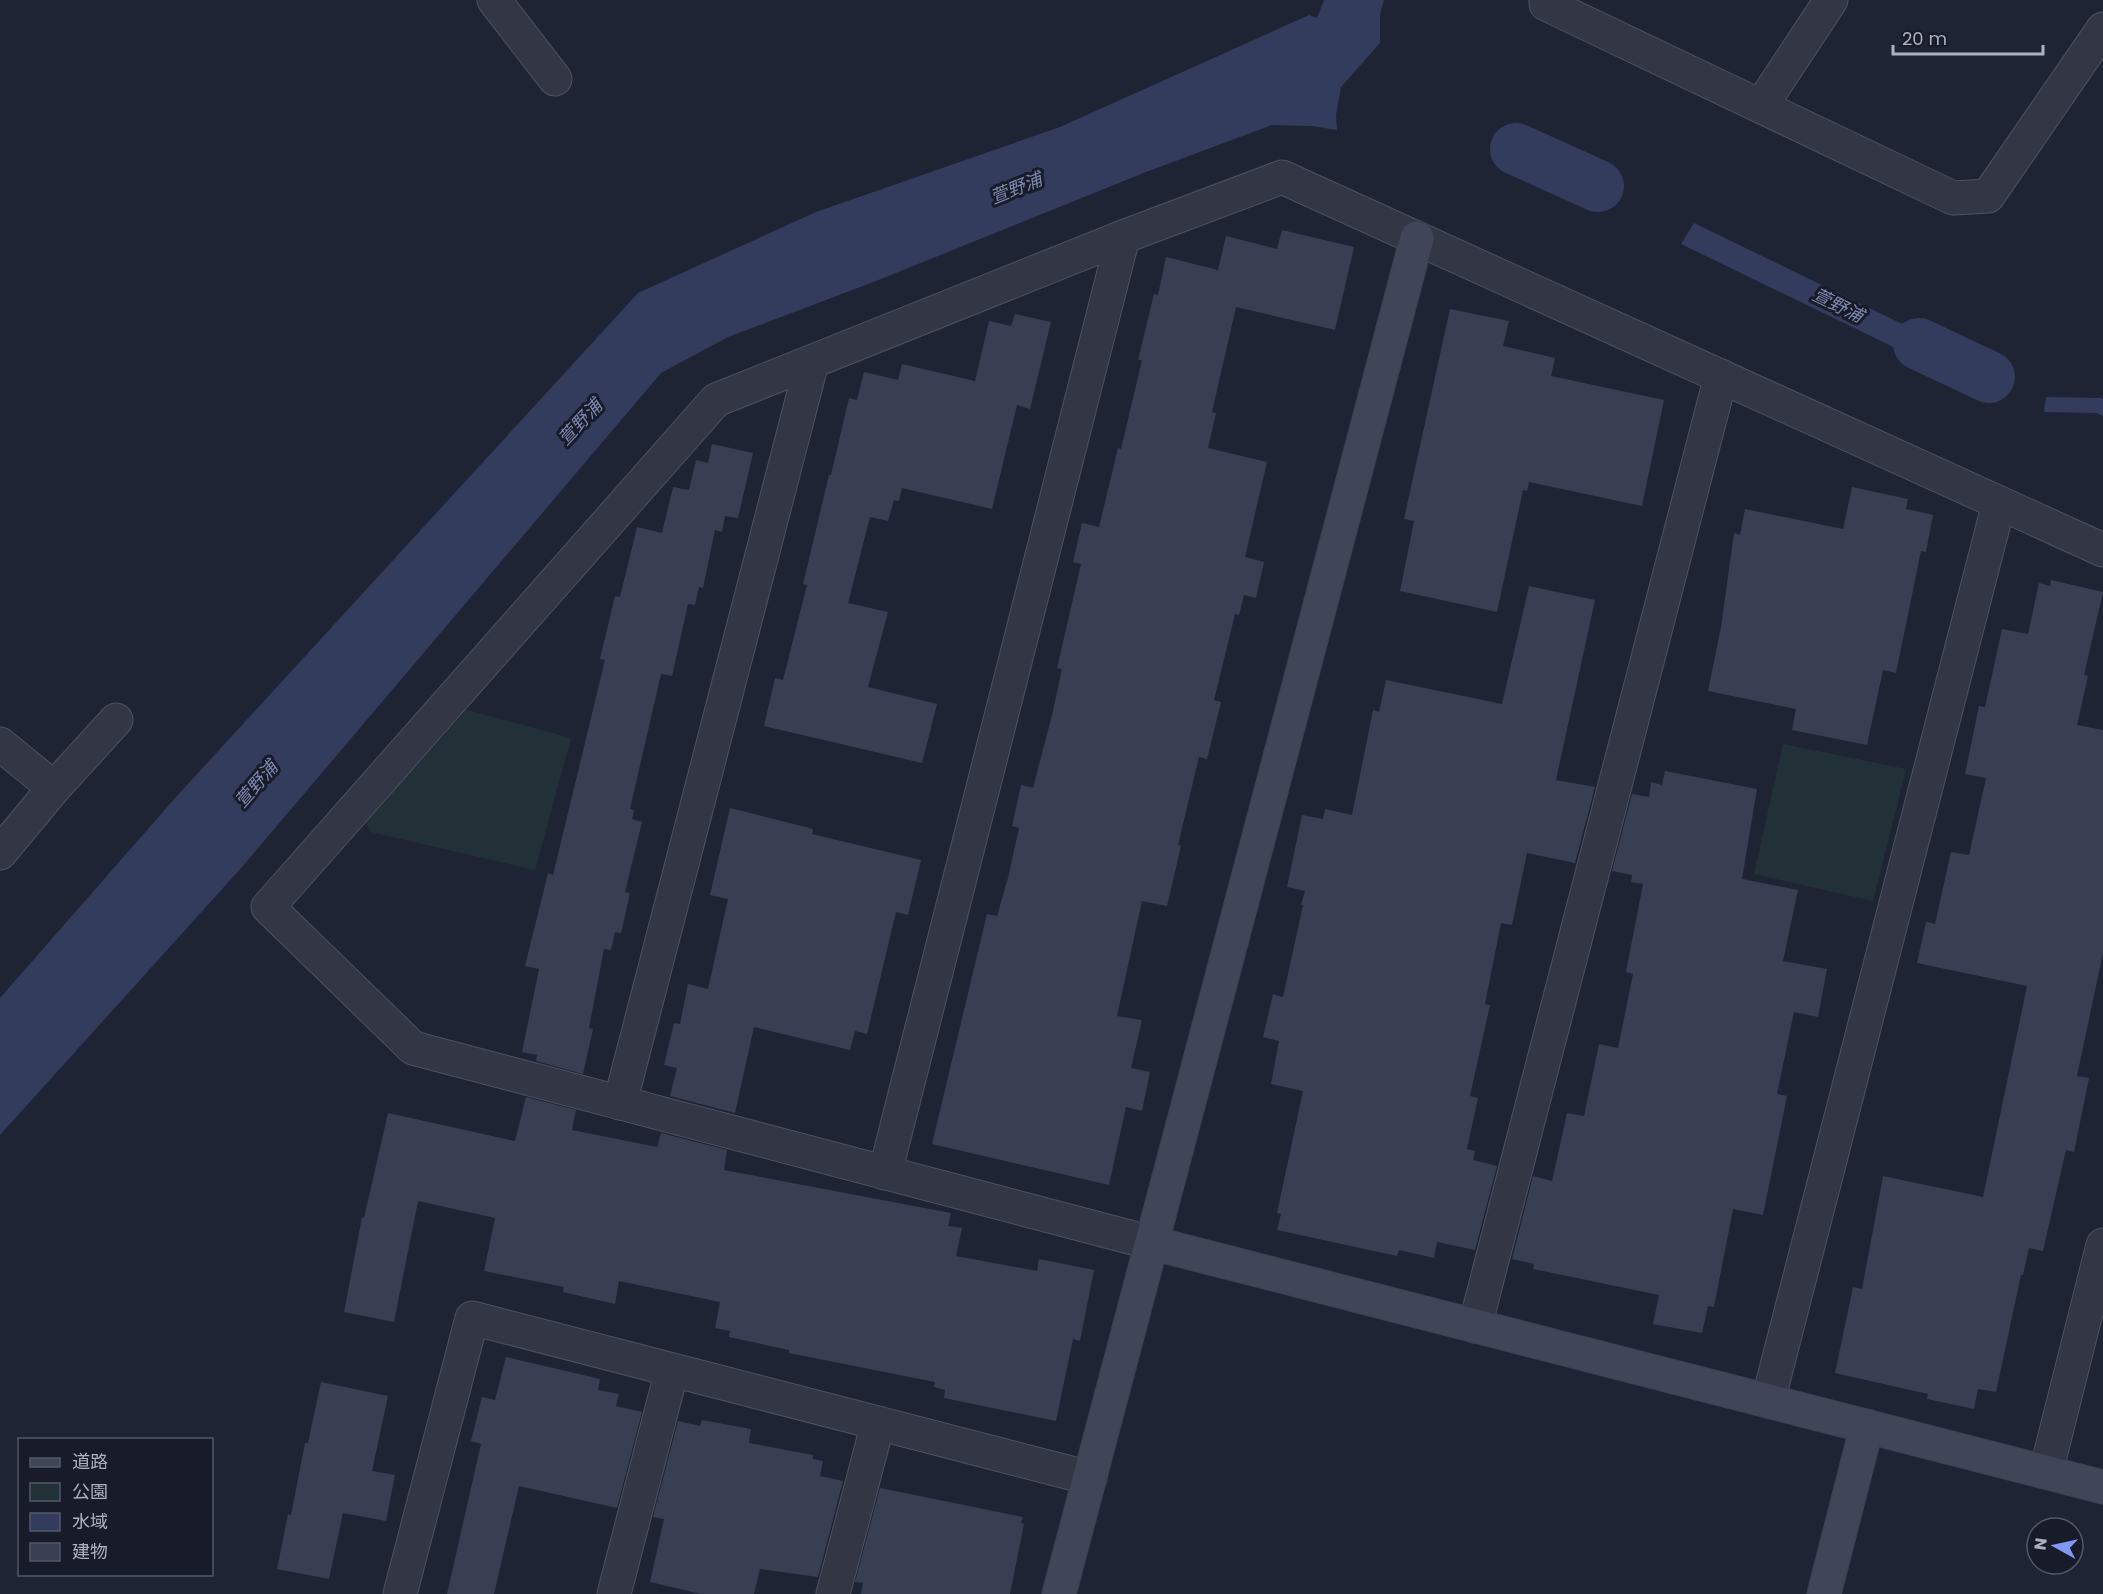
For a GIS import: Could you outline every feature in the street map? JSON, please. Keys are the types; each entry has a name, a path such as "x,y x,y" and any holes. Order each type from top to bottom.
{"street":[{"path":"495,0 555,79"},
{"path":"1546,0 1546,4 1953,198 1988,196 2103,29"},
{"path":"1761,106 1831,0"},
{"path":"2103,550 1282,177 1123,237 716,400 268,906 413,1048 1152,1243 2103,1486"},
{"path":"885,1173 1123,237"},
{"path":"1059,1594 1418,238"},
{"path":"620,1103 813,362"},
{"path":"1475,1326 1721,376"},
{"path":"1768,1401 1999,502"},
{"path":"0,853 54,788 116,720"},
{"path":"0,744 54,788"},
{"path":"2046,1472 2103,1245"},
{"path":"400,1594 472,1318 1090,1478"},
{"path":"614,1594 672,1370"},
{"path":"833,1594 878,1423"},
{"path":"1824,1594 1867,1426"}],"green space":[{"path":"467,710 571,738 535,870 371,832 365,822"},
{"path":"1783,744 1906,769 1873,901 1754,874"}],"water":[{"path":"1324,0 1384,0 1380,14 1380,43 1341,87 1336,115 1337,130 1312,126 1272,125 1146,172 876,281 728,337 661,373 242,867 0,1135 0,998 176,797 638,293 816,212 1060,127 1309,15 1317,18"},
{"path":"1521,136 1599,176 1593,194 1513,156"},
{"path":"1694,223 1989,366 1976,387 1681,244"},
{"path":"2046,397 2101,398 2103,399 2103,416 2096,413 2044,412"}],"building":[{"path":"1282,230 1354,247 1335,330 1236,307 1212,412 1216,413 1208,448 1267,462 1245,557 1264,562 1256,598 1244,595 1239,615 1235,614 1214,700 1221,702 1207,759 1199,757 1178,845 1181,846 1167,906 1142,901 1117,1016 1142,1020 1131,1068 1150,1072 1142,1111 1126,1107 1109,1185 932,1144 987,914 997,916 1008,878 1019,828 1012,826 1021,785 1033,788 1052,715 1062,669 1057,668 1081,564 1073,562 1082,523 1099,527 1118,448 1121,449 1142,360 1138,360 1154,294 1158,295 1166,257 1218,270 1226,236 1277,249"},
{"path":"1450,309 1509,321 1503,346 1555,358 1551,376 1664,400 1642,506 1529,482 1527,491 1523,490 1497,612 1400,591 1414,521 1404,519"},
{"path":"1015,314 1051,322 1030,409 1017,405 992,509 902,488 899,501 894,500 888,521 870,517 848,603 888,612 868,687 937,704 922,763 764,726 775,678 783,680 807,585 803,584 849,398 857,400 864,372 898,380 902,364 975,381 989,321 1011,326"},
{"path":"712,444 753,453 738,518 725,516 722,532 715,530 703,588 699,587 695,605 688,604 672,676 661,674 630,809 634,810 632,819 642,822 625,892 630,893 621,933 615,932 611,950 604,949 589,1028 593,1029 583,1074 536,1061 537,1055 522,1052 539,969 525,966 548,873 553,875 605,660 600,659 615,596 620,597 637,527 662,533 673,487 689,490 696,460 708,463"},
{"path":"1852,487 1908,499 1906,509 1933,515 1926,552 1921,551 1896,673 1883,670 1867,745 1792,730 1796,709 1708,691 1721,627 1734,533 1740,535 1745,509 1843,529"},
{"path":"2051,580 2103,592 2084,675 2088,676 2077,725 2103,730 2103,953 2077,1076 2089,1078 2074,1152 2066,1150 2043,1251 2029,1248 1996,1392 1978,1389 1974,1409 1927,1399 1928,1394 1835,1373 1853,1287 1862,1289 1883,1176 1983,1197 2027,986 1917,963 1926,922 1935,924 1951,852 1969,855 1986,778 1965,774 1979,706 1985,707 2002,629 2028,634 2039,583 2050,586"},
{"path":"1529,586 1595,600 1556,780 1595,787 1575,863 1527,853 1512,925 1501,923 1485,1004 1490,1005 1470,1096 1478,1098 1467,1149 1475,1151 1473,1160 1497,1166 1475,1250 1437,1242 1434,1258 1399,1250 1397,1256 1277,1230 1281,1214 1277,1213 1303,1091 1271,1084 1279,1041 1263,1037 1273,994 1283,997 1303,905 1301,905 1305,891 1287,887 1302,815 1323,819 1325,809 1352,815 1373,710 1379,712 1386,680 1502,704"},
{"path":"1665,771 1757,789 1742,879 1798,890 1783,961 1827,969 1818,1017 1794,1012 1777,1094 1787,1096 1763,1215 1733,1209 1714,1307 1708,1306 1702,1333 1653,1324 1659,1295 1533,1269 1534,1264 1512,1259 1533,1176 1552,1181 1567,1113 1584,1116 1599,1044 1618,1048 1633,974 1626,972 1643,884 1631,882 1632,875 1612,871 1632,794 1649,797 1651,782 1662,785"},
{"path":"730,808 813,829 812,834 921,860 908,915 896,912 867,1034 855,1031 850,1050 754,1027 735,1113 670,1096 677,1068 664,1065 674,1023 680,1024 688,984 708,989 728,899 710,895"},
{"path":"526,1097 576,1110 572,1130 657,1147 661,1133 727,1150 724,1170 951,1213 948,1226 962,1228 956,1256 1037,1271 1039,1259 1094,1270 1080,1341 1073,1339 1056,1421 944,1398 945,1390 934,1387 935,1382 789,1353 789,1350 729,1337 730,1331 715,1328 720,1302 619,1281 615,1304 563,1292 564,1287 484,1271 495,1218 418,1201 394,1322 344,1312 362,1217 364,1218 388,1113 515,1141"},
{"path":"506,1357 600,1379 598,1390 619,1394 616,1406 642,1412 617,1508 519,1486 494,1594 447,1594 481,1444 471,1441 482,1397 495,1400"},
{"path":"321,1382 388,1396 372,1471 395,1475 386,1521 343,1513 329,1579 277,1569 288,1514 291,1515 305,1443 308,1443"},
{"path":"702,1420 751,1429 749,1443 813,1455 813,1459 823,1461 820,1476 843,1481 818,1577 760,1569 754,1594 701,1594 650,1582 664,1519 653,1517 678,1421 700,1426"},
{"path":"880,1488 1023,1517 1021,1523 1024,1524 1010,1594 861,1594 863,1583 855,1582"}],"waterway":[{"name":"萱野浦","path":"1516,149 1598,186"},
{"name":"萱野浦","path":"1919,344 1989,377"}]}
